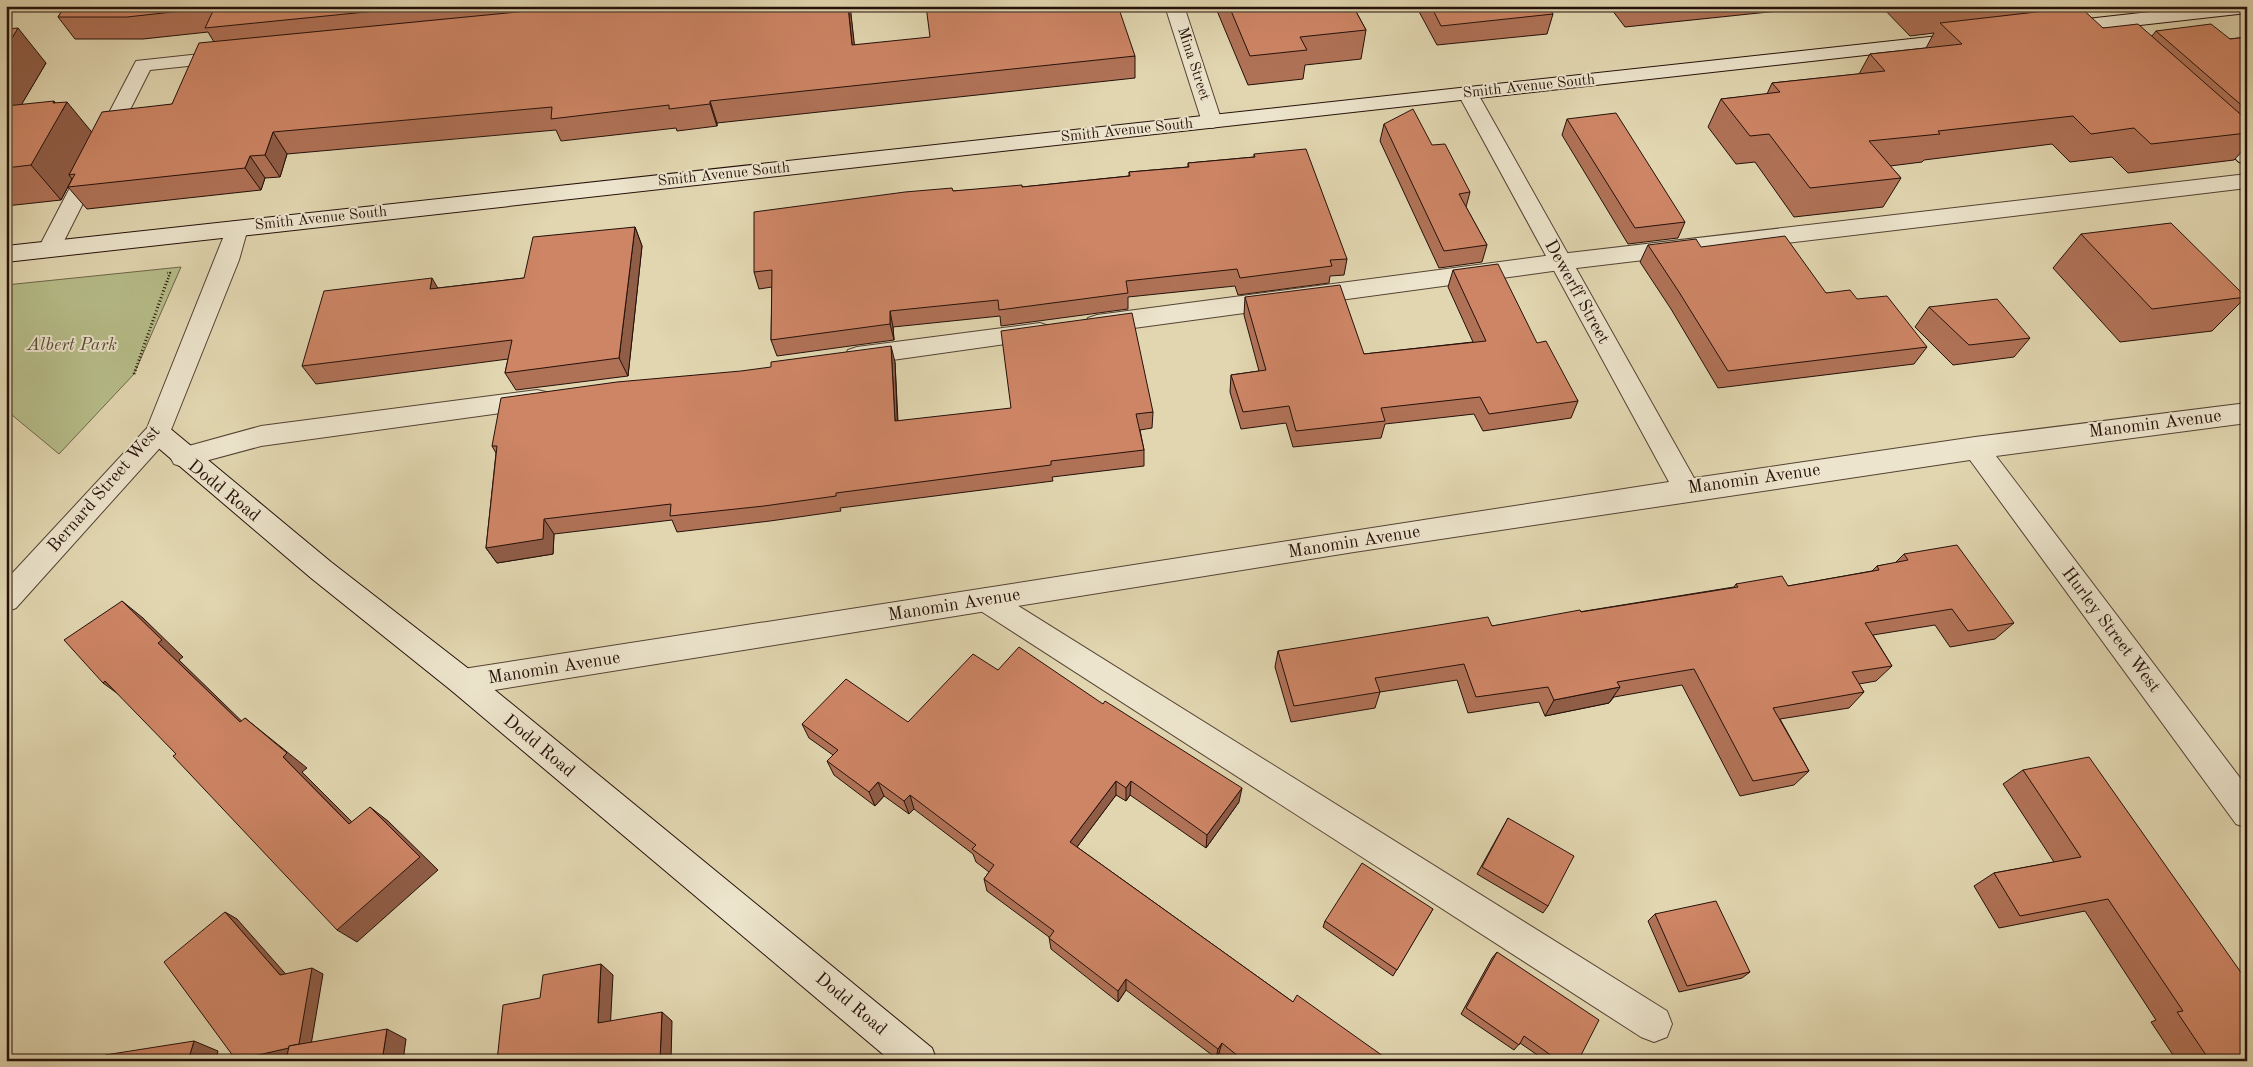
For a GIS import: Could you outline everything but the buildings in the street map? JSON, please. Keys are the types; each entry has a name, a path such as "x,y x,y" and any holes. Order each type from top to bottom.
{"street":[{"name":"Mina Street","path":"1174,6 1212,122"},
{"path":"2081,6 2120,41"},
{"path":"2040,31 2247,7"},
{"name":"Smith Avenue South","path":"6,254 1981,37"},
{"path":"49,249 144,66 251,55"},
{"name":"Dewerff Street","path":"1468,94 1686,489"},
{"path":"2197,112 2247,156"},
{"path":"832,360 1560,262 2247,181"},
{"name":"Bernard Street West","path":"6,600 158,433 228,260 237,228"},
{"path":"183,457 261,436 556,397"},
{"name":"Manomin Avenue","path":"463,682 1686,489 1975,447 2247,413"},
{"name":"Dodd Road","path":"158,433 183,457 463,682 918,1061"},
{"name":"Hurley Street West","path":"1975,447 2247,812"},
{"path":"986,600 1654,1024"}],"path":[{"path":"134,374 170,273 161,273"}],"green space":[{"name":"Albert Park","path":"181,267 134,374 59,454 6,410 6,285"}]}
